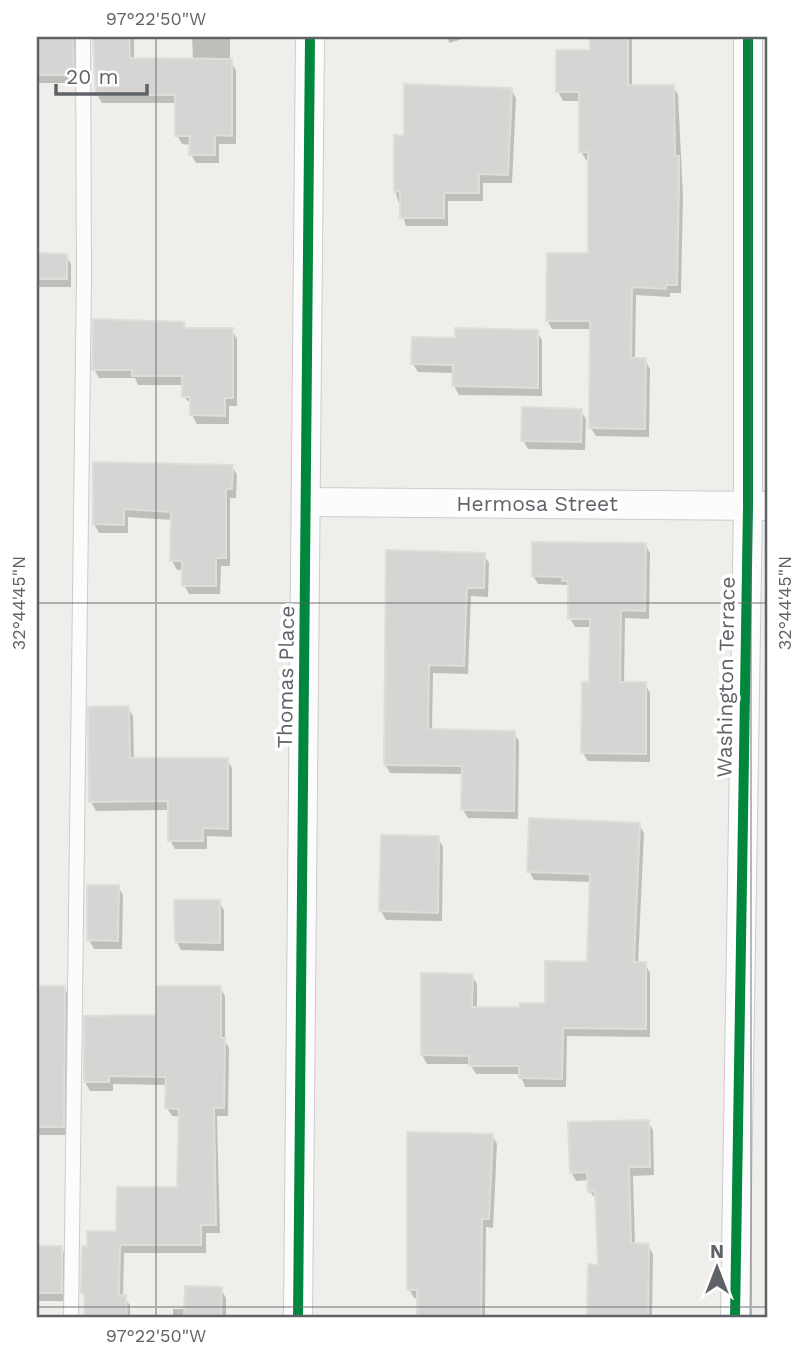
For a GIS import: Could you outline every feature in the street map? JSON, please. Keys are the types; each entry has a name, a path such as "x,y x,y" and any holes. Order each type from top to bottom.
{"street":[{"name":"Thomas Place","path":"298,1318 310,37"},
{"name":"Washington Terrace","path":"735,1318 758,506 748,37"},
{"name":"Hermosa Street","path":"307,502 758,506"}],"lane":[{"path":"71,1318 84,276 83,37"}],"building":[{"path":"37,37 73,37 74,75 37,75"},
{"path":"93,37 129,37 130,58 232,59 232,136 215,135 215,155 189,155 190,136 175,136 175,95 96,95"},
{"path":"590,37 628,37 628,85 674,85 675,156 679,156 677,285 666,285 666,289 632,287 631,358 646,358 645,429 589,428 590,321 546,321 547,253 588,253 588,152 579,152 579,92 556,92 556,50 590,50"},
{"path":"404,84 512,88 508,175 479,174 479,193 444,193 444,218 400,218 400,191 394,192 394,135 404,136"},
{"path":"37,253 67,254 67,279 37,279"},
{"path":"93,319 184,322 184,328 233,328 233,398 225,398 225,416 190,415 190,397 182,397 182,376 132,376 132,370 92,370"},
{"path":"455,328 538,330 538,388 452,386 453,365 411,364 412,337 455,338"},
{"path":"522,407 582,409 581,442 521,441"},
{"path":"93,462 233,465 232,489 226,489 226,558 216,558 216,586 182,586 182,561 170,561 171,512 124,509 124,525 93,524"},
{"path":"532,542 646,543 645,611 621,610 620,682 646,682 646,754 581,753 582,682 589,682 590,619 568,619 568,581 562,581 562,577 532,576"},
{"path":"386,550 485,553 484,588 467,588 464,666 429,665 428,729 515,731 514,811 461,810 462,766 384,765"},
{"path":"129,706 130,758 228,758 228,829 203,828 203,841 168,841 168,801 89,802 88,707"},
{"path":"529,818 640,823 634,962 646,962 646,1029 563,1028 562,1079 519,1078 519,1066 469,1066 469,1056 421,1055 421,973 473,974 472,1007 519,1007 520,1003 545,1003 545,961 587,962 590,874 527,872"},
{"path":"381,835 439,836 438,913 379,911"},
{"path":"87,885 119,885 118,941 87,940"},
{"path":"174,900 220,900 220,943 175,942"},
{"path":"37,986 65,986 64,1127 37,1127"},
{"path":"156,986 221,986 221,1038 225,1038 224,1108 214,1108 216,1225 201,1225 201,1245 120,1245 119,1295 126,1295 127,1318 85,1318 84,1293 81,1293 82,1246 87,1246 87,1231 116,1231 117,1187 177,1187 179,1109 165,1108 166,1077 109,1076 109,1082 84,1082 84,1016 156,1015"},
{"path":"649,1120 650,1167 629,1167 631,1243 649,1244 648,1318 587,1318 588,1264 598,1265 595,1191 588,1192 587,1172 570,1173 568,1122"},
{"path":"407,1132 493,1134 489,1219 482,1219 481,1318 417,1318 417,1290 407,1290"},
{"path":"37,1246 62,1246 62,1293 37,1293"},
{"path":"185,1286 222,1287 221,1318 184,1318"}],"cycle path":[{"path":"298,1318 310,37"},
{"path":"735,1318 748,506 748,37"}]}
